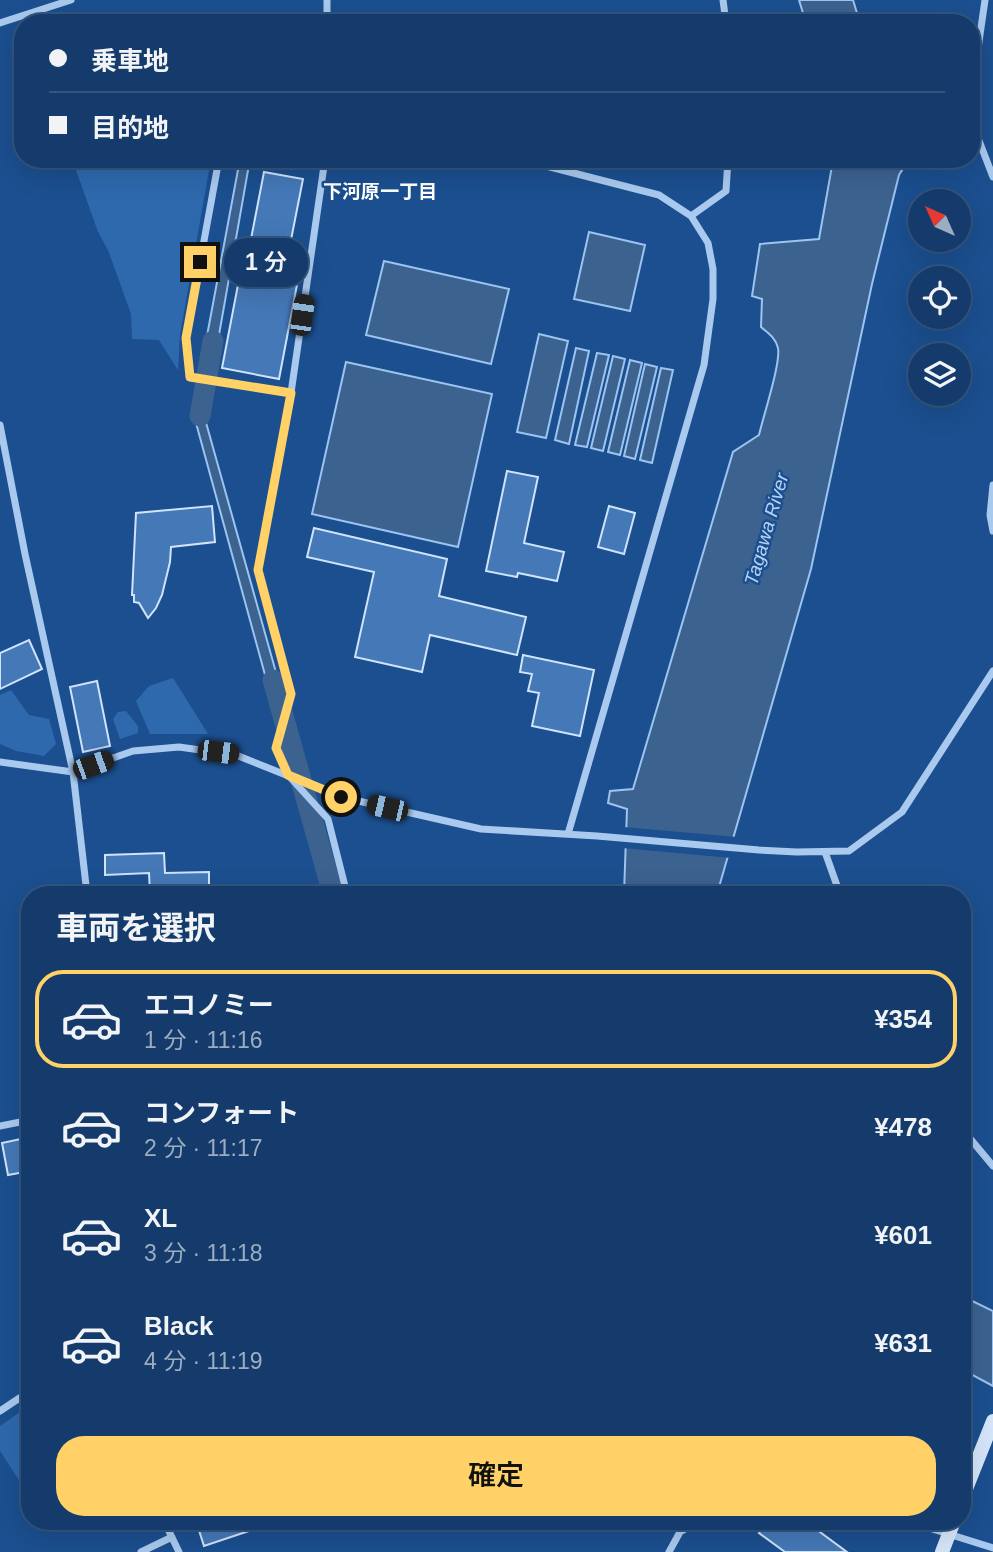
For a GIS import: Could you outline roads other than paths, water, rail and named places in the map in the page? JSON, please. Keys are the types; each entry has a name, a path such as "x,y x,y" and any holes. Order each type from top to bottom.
{"street":[{"path":"28,14 71,0"},
{"path":"980,35 985,0"},
{"path":"980,143 993,177"},
{"path":"217,168 186,338 190,377 291,393"},
{"path":"324,168 291,393 258,570 291,694 276,748 288,775 328,819 345,886"},
{"path":"554,168 659,195 691,216 708,243 713,269 713,299 704,365 568,834"},
{"path":"691,216 726,191 727,168"},
{"path":"0,425 73,772 86,886"},
{"path":"993,485 990,515 993,531"},
{"path":"0,762 73,772 133,751 180,747 236,755 341,797 481,829 759,850 849,850 902,812 993,671"},
{"path":"825,852 837,886"},
{"path":"0,1126 21,1122"},
{"path":"971,1140 993,1166"},
{"path":"0,1411 21,1397"},
{"path":"971,1480 989,1442 993,1420"},
{"path":"168,1530 179,1552"},
{"path":"669,1552 683,1530"},
{"path":"936,1530 993,1548"},
{"path":"942,1552 951,1530"},
{"path":"141,1552 172,1537"}],"water":[{"path":"799,0 853,0 857,14 803,14"},
{"path":"238,168 248,168 213,369 201,368"},
{"name":"Tagawa River","path":"832,168 903,168 899,175 872,284 811,569 719,886 624,886 627,809 608,803 610,791 633,789 733,452 759,435 774,377 777,344 761,327 762,299 752,296 760,244 819,239"},
{"path":"589,232 645,245 630,311 574,299"},
{"path":"384,261 509,289 491,364 366,335"},
{"path":"539,334 568,341 546,438 517,432"},
{"path":"576,348 589,351 569,444 555,440"},
{"path":"597,353 609,355 587,447 575,445"},
{"path":"613,356 625,359 603,451 591,448"},
{"path":"630,360 642,363 620,455 608,452"},
{"path":"346,362 492,394 458,547 312,514"},
{"path":"645,364 657,367 635,459 624,456"},
{"path":"661,368 673,370 652,463 640,460"},
{"path":"199,388 208,391 205,419 284,701 276,715 196,423"},
{"path":"971,1300 993,1311 993,1386 971,1374"}],"waterway":[{"path":"200,416 213,341"},
{"path":"273,680 331,886"}],"district":[{"name":"下河原一丁目","path":"380,191"}]}
